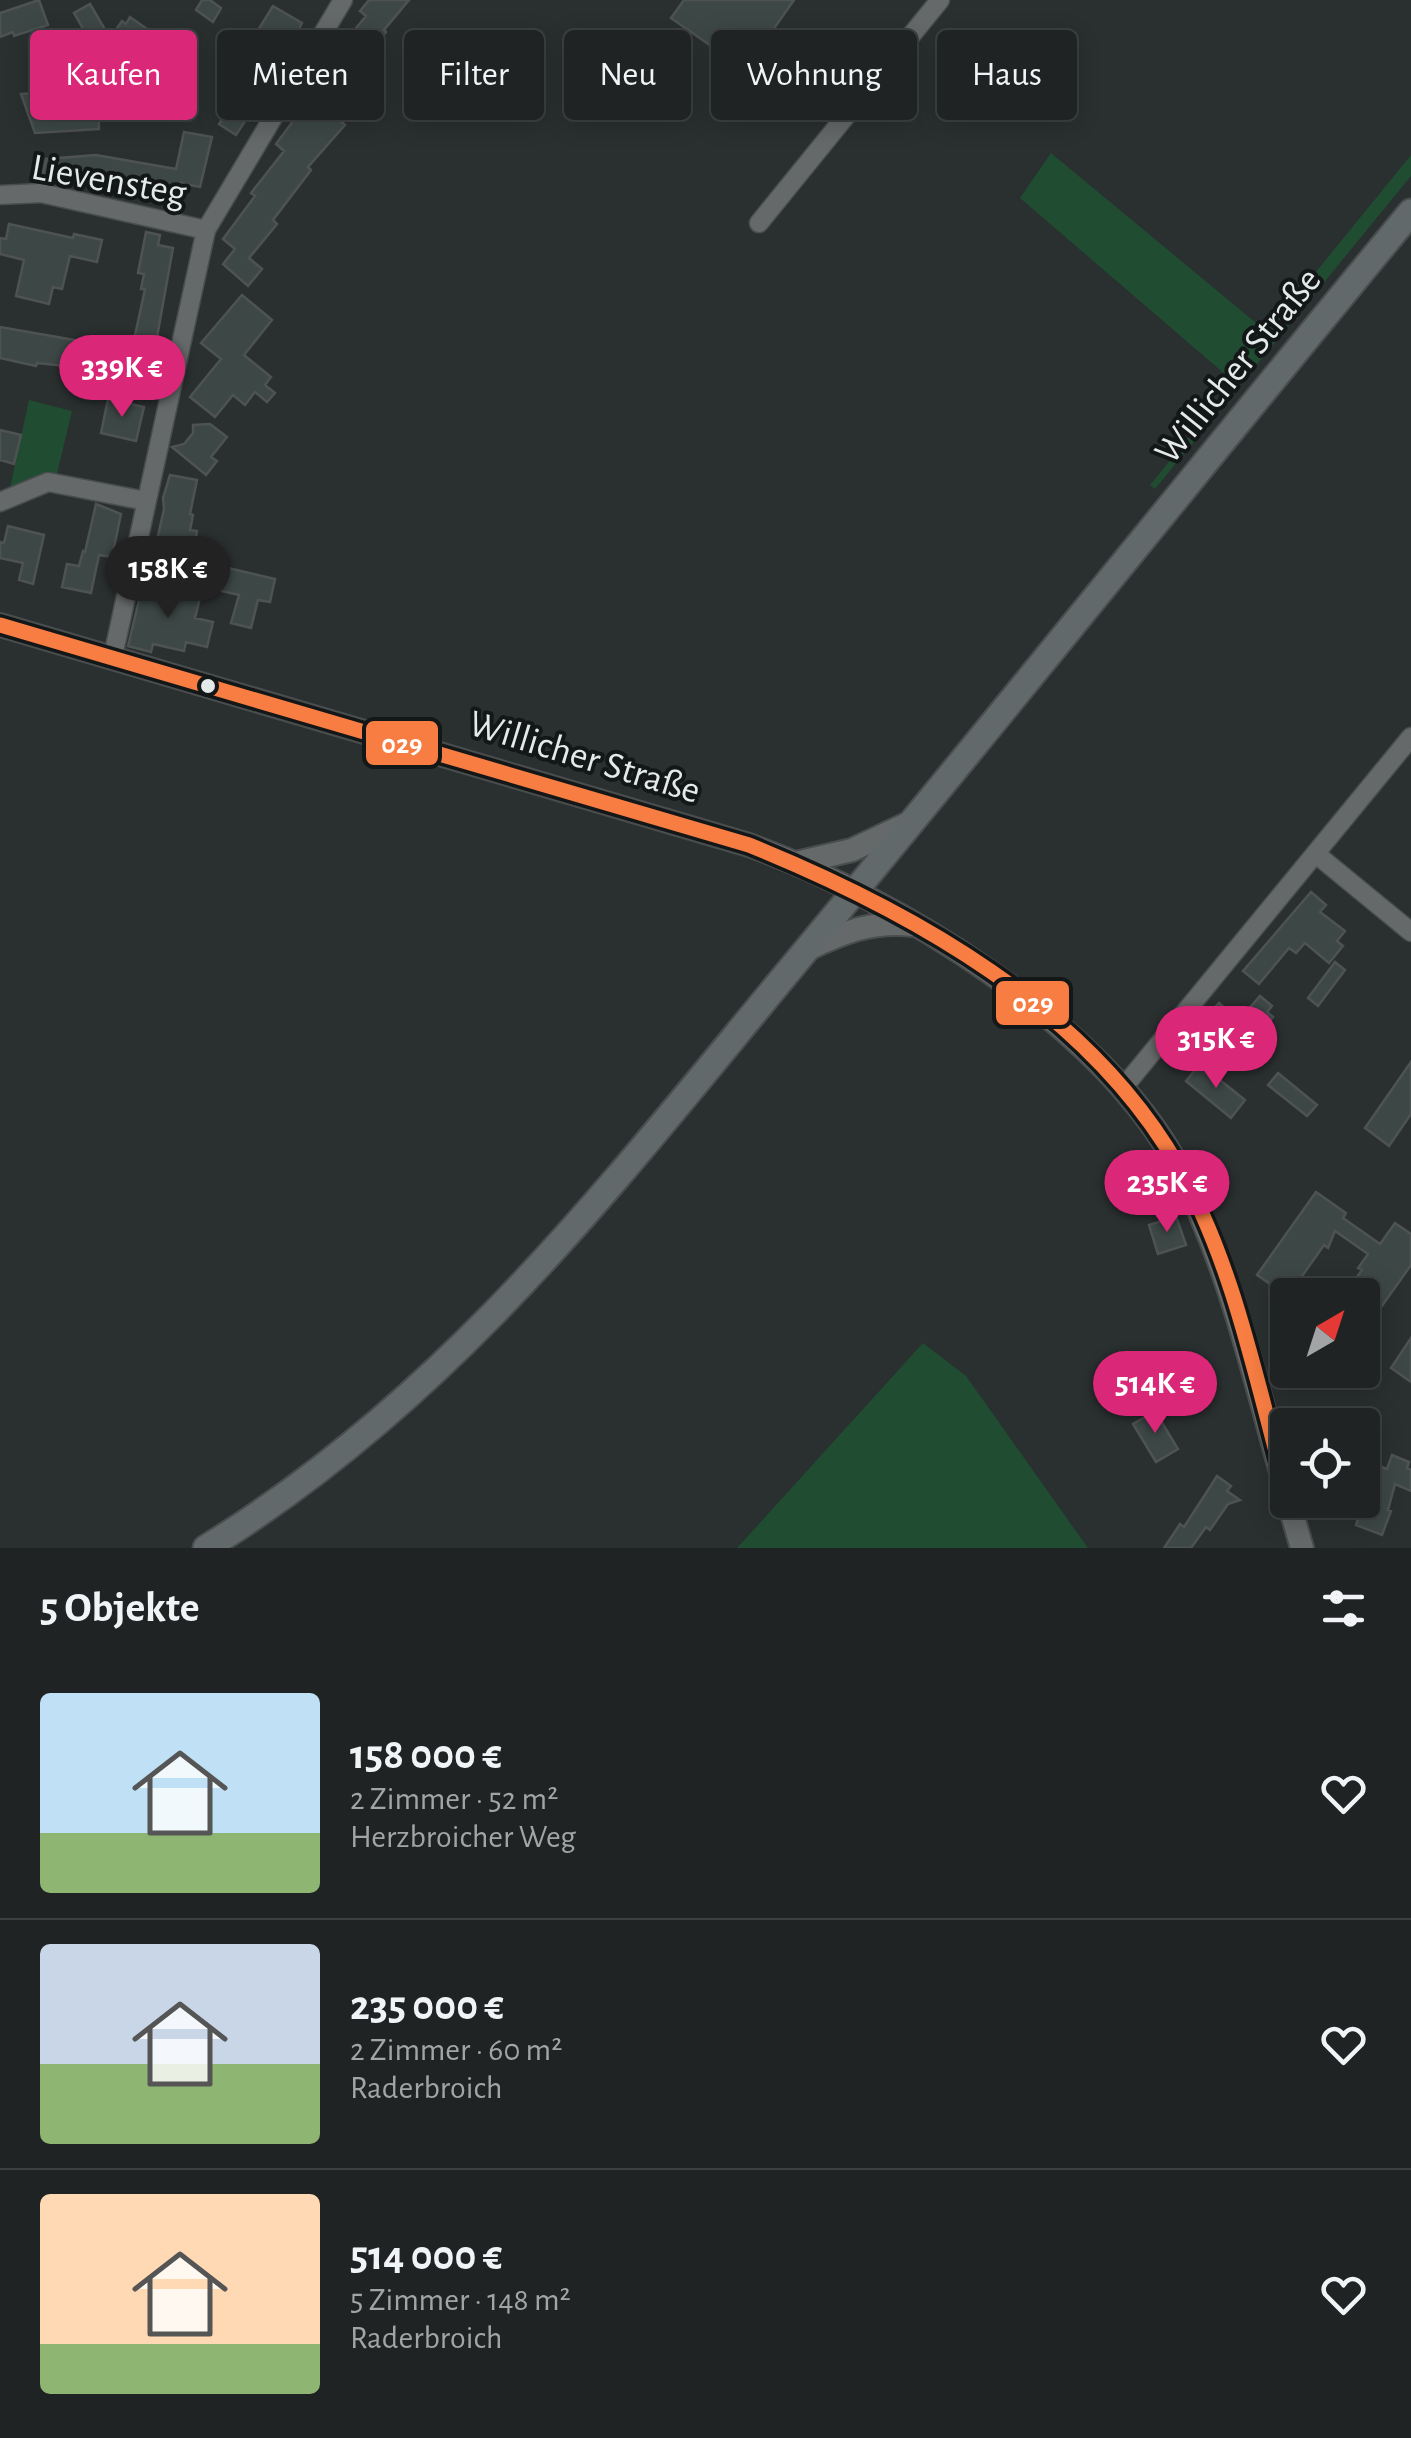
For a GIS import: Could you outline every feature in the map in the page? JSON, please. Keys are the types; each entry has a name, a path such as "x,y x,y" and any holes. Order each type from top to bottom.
{"main road":[{"name":"Willicher Straße","path":"206,1548 347,1450 455,1355 543,1264 680,1104 1411,212"}],"street":[{"path":"113,656 206,230 343,0"},
{"path":"759,223 940,0"},
{"name":"Lievensteg","path":"0,195 40,193 206,230"},
{"path":"0,502 46,482 146,501"},
{"name":"Willicher Straße","path":"0,625 699,829 796,863 855,890"},
{"path":"1122,1089 1411,737"},
{"path":"796,863 852,850 912,821"},
{"path":"1316,854 1411,932"},
{"path":"855,890 1012,990 1122,1089 1167,1148 1196,1204 1257,1377 1270,1428"},
{"path":"806,950 858,928 916,926"},
{"path":"1293,1518 1302,1548"}],"green space":[{"path":"1051,153 1267,332 1411,155 1411,176 1155,489 1150,485 1234,382 1020,198"},
{"path":"29,400 72,411 57,474 39,475 10,488"},
{"path":"923,1343 966,1376 1088,1548 737,1548"}],"building":[{"path":"39,0 48,25 0,37 0,13"},
{"path":"202,0 210,0 221,8 213,22 196,10"},
{"path":"369,0 409,0 384,30 354,30 366,16 360,11"},
{"path":"684,0 794,0 773,30 711,30 711,46 671,18"},
{"path":"90,4 105,30 84,30 74,13"},
{"path":"273,6 302,23 298,30 258,30"},
{"path":"130,17 149,30 116,30"},
{"path":"30,93 30,119 21,94"},
{"path":"30,120 99,120 99,129 35,133"},
{"path":"222,120 246,120 236,135 219,124"},
{"path":"294,120 339,120 345,125 308,167 311,170 273,220 277,224 249,258 262,269 248,286 223,264 235,249 223,239 255,196 251,193 284,151 276,144"},
{"path":"184,132 212,137 200,187 180,183 178,196 158,192 157,197 79,180 78,184 43,173 46,159 96,155 176,169"},
{"path":"9,224 102,240 97,262 70,256 62,289 53,287 49,304 16,296 24,260 0,254 0,238 6,239"},
{"path":"146,232 160,235 158,245 173,248 149,382 126,377 145,289 141,289 144,274 138,273"},
{"path":"242,295 272,320 244,355 271,377 265,385 275,393 267,402 255,392 245,405 233,395 215,417 190,397 221,359 201,343"},
{"path":"0,327 80,341 74,367 37,363 36,366 0,358"},
{"path":"108,399 144,407 136,441 101,433"},
{"path":"210,424 227,437 211,457 217,461 206,475 172,447 184,444 193,433 193,425"},
{"path":"0,430 21,435 14,464 0,460"},
{"path":"170,475 197,480 190,514 190,530 197,531 191,568 177,565 180,554 155,549"},
{"path":"96,504 121,514 112,557 99,555 91,593 62,587 67,564 79,566 85,552"},
{"path":"8,526 44,535 33,584 19,580 23,563 0,558 0,542 4,543"},
{"path":"211,564 275,579 270,602 258,600 251,628 231,623 239,595 205,587"},
{"path":"143,584 200,598 195,618 213,622 207,647 186,642 184,651 153,644 151,652 128,646"},
{"path":"1311,892 1326,905 1320,912 1345,931 1337,941 1343,946 1329,963 1305,943 1296,953 1289,948 1259,984 1243,971"},
{"path":"1335,962 1345,970 1318,1006 1308,998"},
{"path":"1260,996 1272,1006 1267,1012 1273,1017 1257,1036 1240,1022 1225,1038 1204,1019 1219,1003 1239,1020"},
{"path":"1411,1062 1411,1114 1389,1146 1365,1128"},
{"path":"1200,1064 1245,1100 1231,1118 1186,1081"},
{"path":"1278,1073 1317,1105 1307,1116 1268,1085"},
{"path":"1316,1192 1346,1213 1343,1218 1380,1244 1395,1223 1411,1234 1411,1265 1380,1309 1380,1278 1356,1278 1368,1254 1335,1231 1328,1248 1324,1245 1301,1278 1270,1278 1270,1284 1257,1275"},
{"path":"1176,1216 1186,1245 1158,1254 1149,1225"},
{"path":"1411,1338 1411,1382 1391,1368"},
{"path":"1155,1411 1178,1449 1156,1462 1133,1424"},
{"path":"1392,1455 1409,1462 1411,1491 1395,1484 1382,1535 1356,1525 1358,1518 1380,1518 1380,1466 1387,1469"},
{"path":"1217,1476 1231,1486 1227,1491 1240,1500 1228,1504 1191,1548 1164,1548 1180,1524 1184,1527"}],"transit line":[{"name":"029","path":"0,625 749,845 811,871 933,934 1046,1013 1096,1059 1140,1110 1178,1166 1215,1244 1270,1427"}]}
